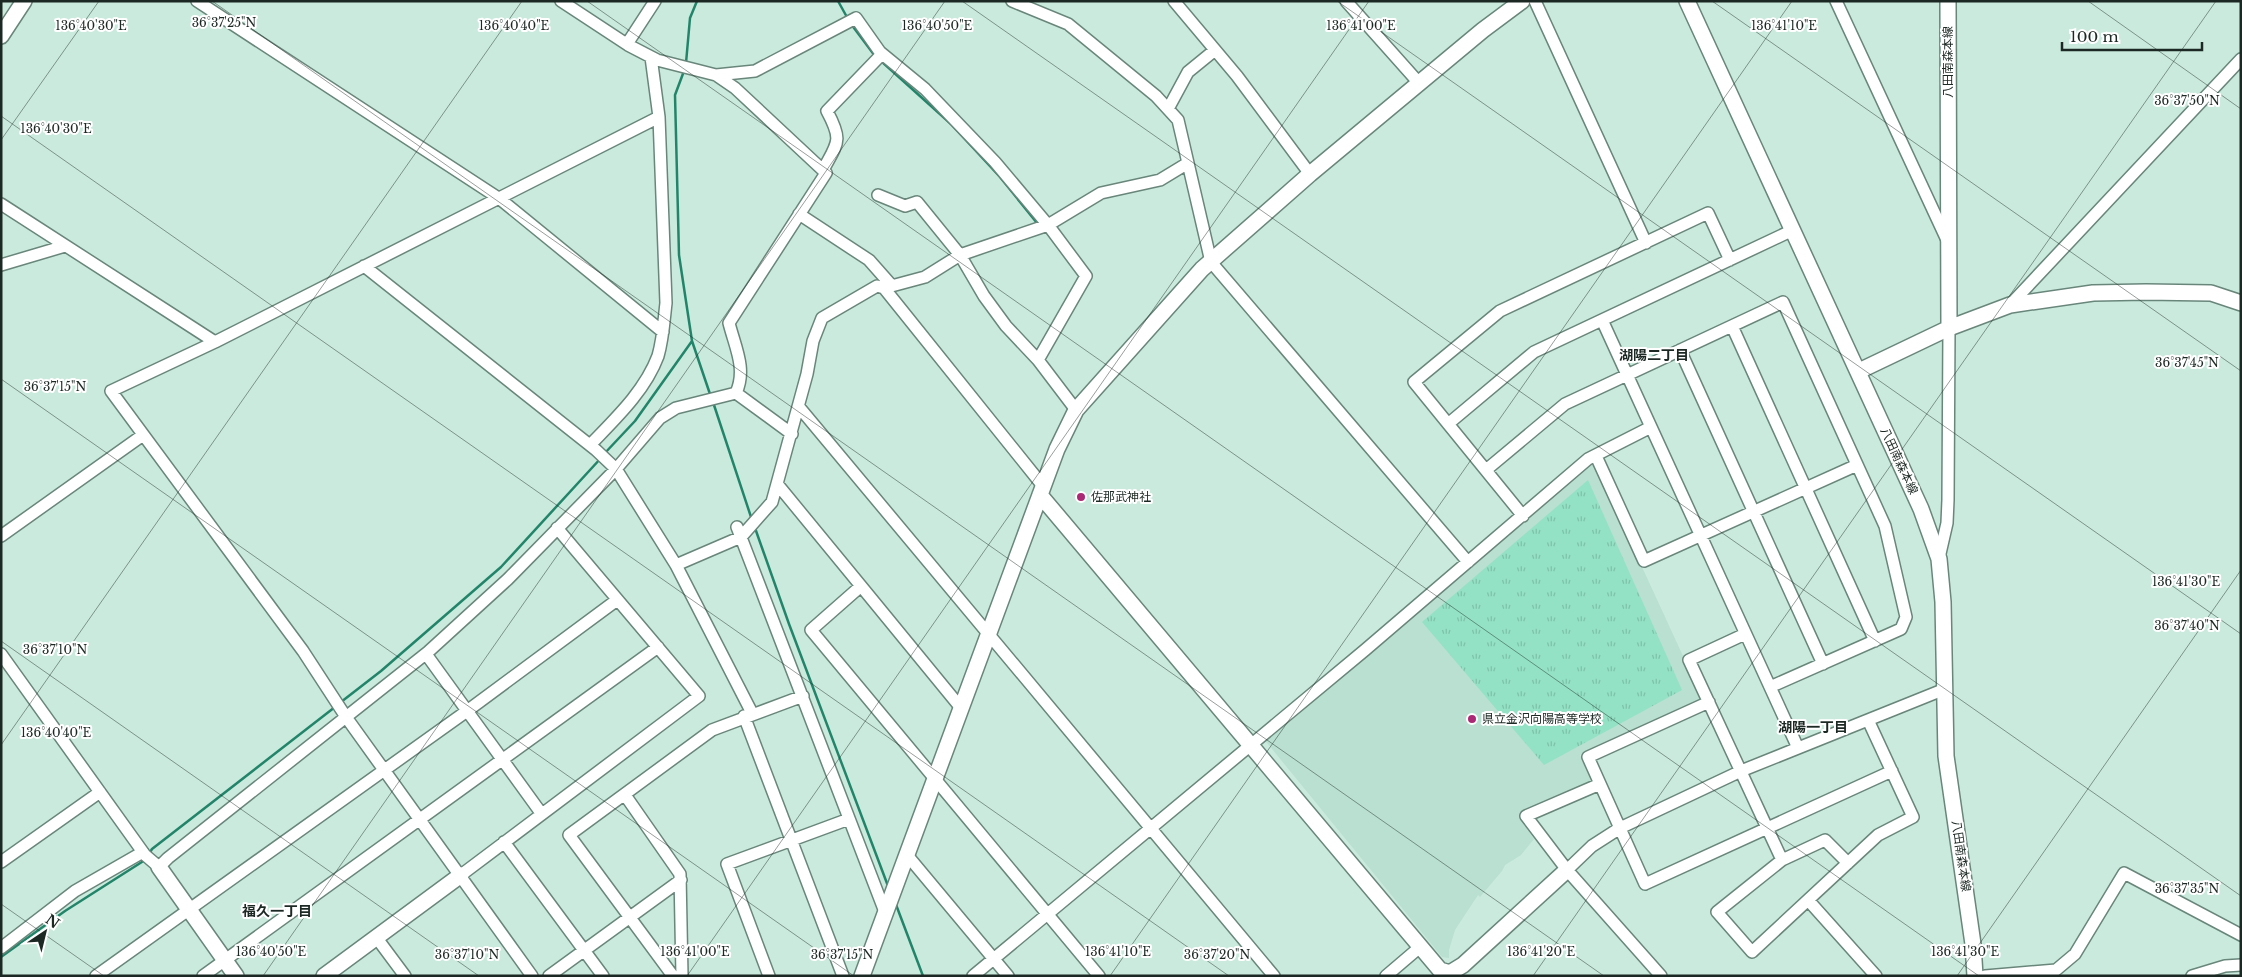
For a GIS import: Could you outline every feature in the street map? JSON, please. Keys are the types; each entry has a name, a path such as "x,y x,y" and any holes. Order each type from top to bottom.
{"street":[{"path":"1,36 24,1"},
{"path":"197,1 500,198 663,332"},
{"path":"156,865 168,858 344,714 426,654 508,579 660,418 676,408 733,394 739,386 739,352 729,323 826,173 735,88 713,75 656,59 627,44 561,1"},
{"path":"627,44 655,1"},
{"path":"1012,1 1068,24 1156,96 1178,120 1211,262 1468,562"},
{"path":"1174,1 1215,50 1310,174"},
{"path":"1346,1 1419,84"},
{"path":"862,976 1057,449 1076,410 1183,290 1211,262 1310,174 1522,1"},
{"path":"1535,1 1646,243"},
{"name":"八田南森本線","path":"1687,1 1859,371 1921,509 1939,559 1943,602 1946,756 1976,976"},
{"path":"1836,1 1949,243"},
{"name":"八田南森本線","path":"1948,1 1949,328"},
{"path":"713,75 754,71 856,18 879,57 925,90 995,162 1048,225 1086,276 1038,360"},
{"path":"1168,109 1188,72 1215,50"},
{"path":"823,170 838,142 837,129 827,111 879,57"},
{"path":"593,447 645,381 658,356 663,332 666,303 656,59"},
{"path":"2010,305 2241,59"},
{"path":"532,976 328,692 303,651 111,391 215,342 659,117"},
{"path":"676,565 740,533 772,502 799,407 813,341 822,318 877,286 888,287 925,276 960,255 1048,225 1101,193 1160,180 1188,163"},
{"path":"878,195 905,206 917,202 960,255 995,311 1038,360 1076,410"},
{"path":"1,204 215,342"},
{"path":"1523,516 1414,382 1500,311 1708,213 1730,260"},
{"path":"799,214 869,260 1042,490 1440,970 1451,974 1463,965 1592,846 1620,828 1741,771 1945,689"},
{"path":"1448,424 1534,352 1793,230"},
{"path":"1,265 65,246"},
{"path":"364,266 593,447 614,468 676,565 748,715 790,840 843,976"},
{"path":"1859,371 1949,328 2010,305 2093,292 2211,293 2241,303"},
{"path":"1486,470 1565,404 1783,302 1885,526 1906,617 1901,630 1770,687"},
{"path":"1602,320 1798,748"},
{"path":"1732,326 1875,641"},
{"path":"1939,559 1947,523 1948,500 1949,328"},
{"path":"1680,350 1824,664"},
{"path":"733,394 792,434"},
{"path":"799,407 1274,976"},
{"path":"973,976 1523,516 1588,459 1651,428"},
{"path":"1,536 144,435"},
{"path":"1596,456 1644,561 1857,465"},
{"path":"778,486 961,708"},
{"path":"324,976 699,696 557,528"},
{"path":"740,533 886,911"},
{"path":"861,586 810,630 1099,976"},
{"path":"96,976 467,711 618,600"},
{"path":"1746,634 1689,660 1782,860"},
{"path":"203,976 658,647"},
{"path":"1,654 144,854 156,865 236,976"},
{"path":"426,654 540,813"},
{"path":"673,976 569,835 712,730 803,696"},
{"path":"1709,702 1588,757 1645,884 1892,771"},
{"path":"1848,863 1825,840 1782,860 1717,912 1752,952 1878,836 1913,817 1868,720"},
{"path":"1600,784 1526,816 1566,870 1661,976"},
{"path":"1,862 100,792"},
{"path":"625,795 680,874 682,976"},
{"path":"769,976 727,864 849,819"},
{"path":"504,842 603,976"},
{"path":"1,948 75,891 144,854"},
{"path":"907,855 1008,976"},
{"path":"1985,976 2056,970 2075,954 2124,873 2241,935"},
{"path":"549,976 680,880"},
{"path":"1808,900 1876,976"},
{"path":"376,937 405,976"},
{"path":"1386,976 1420,947"},
{"path":"2192,976 2225,966 2241,965"}],"shaded area":[{"name":"県立金沢向陽高等学校","path":"1590,465 1595,465 1701,695 1701,701 1580,755 1591,780 1587,786 1522,814 1520,819 1534,839 1521,855 1505,865 1480,897 1478,895 1455,930 1449,950 1449,958 1442,957 1263,738"}],"green space":[{"path":"1588,480 1682,690 1544,765 1422,622"}],"waterway":[{"path":"686,63 690,18 697,1"},
{"path":"838,1 848,19"},
{"path":"851,24 875,56"},
{"path":"881,61 951,124 1000,177 1037,223"},
{"path":"684,71 675,95 679,255 692,341 711,397"},
{"path":"604,454 635,421 692,341"},
{"path":"713,402 752,520"},
{"path":"341,702 381,671 501,567 601,458"},
{"path":"755,528 789,624 888,886"},
{"path":"149,854 152,849 335,707"},
{"path":"1,957 65,911 145,860"},
{"path":"895,902 923,976"}],"place":[{"name":"佐那武神社","path":"1081,497"},
{"name":"県立金沢向陽高等学校","path":"1472,719"}],"district":[{"name":"湖陽二丁目","path":"1654,355"},
{"name":"湖陽一丁目","path":"1813,727"},
{"name":"福久一丁目","path":"277,911"}]}
